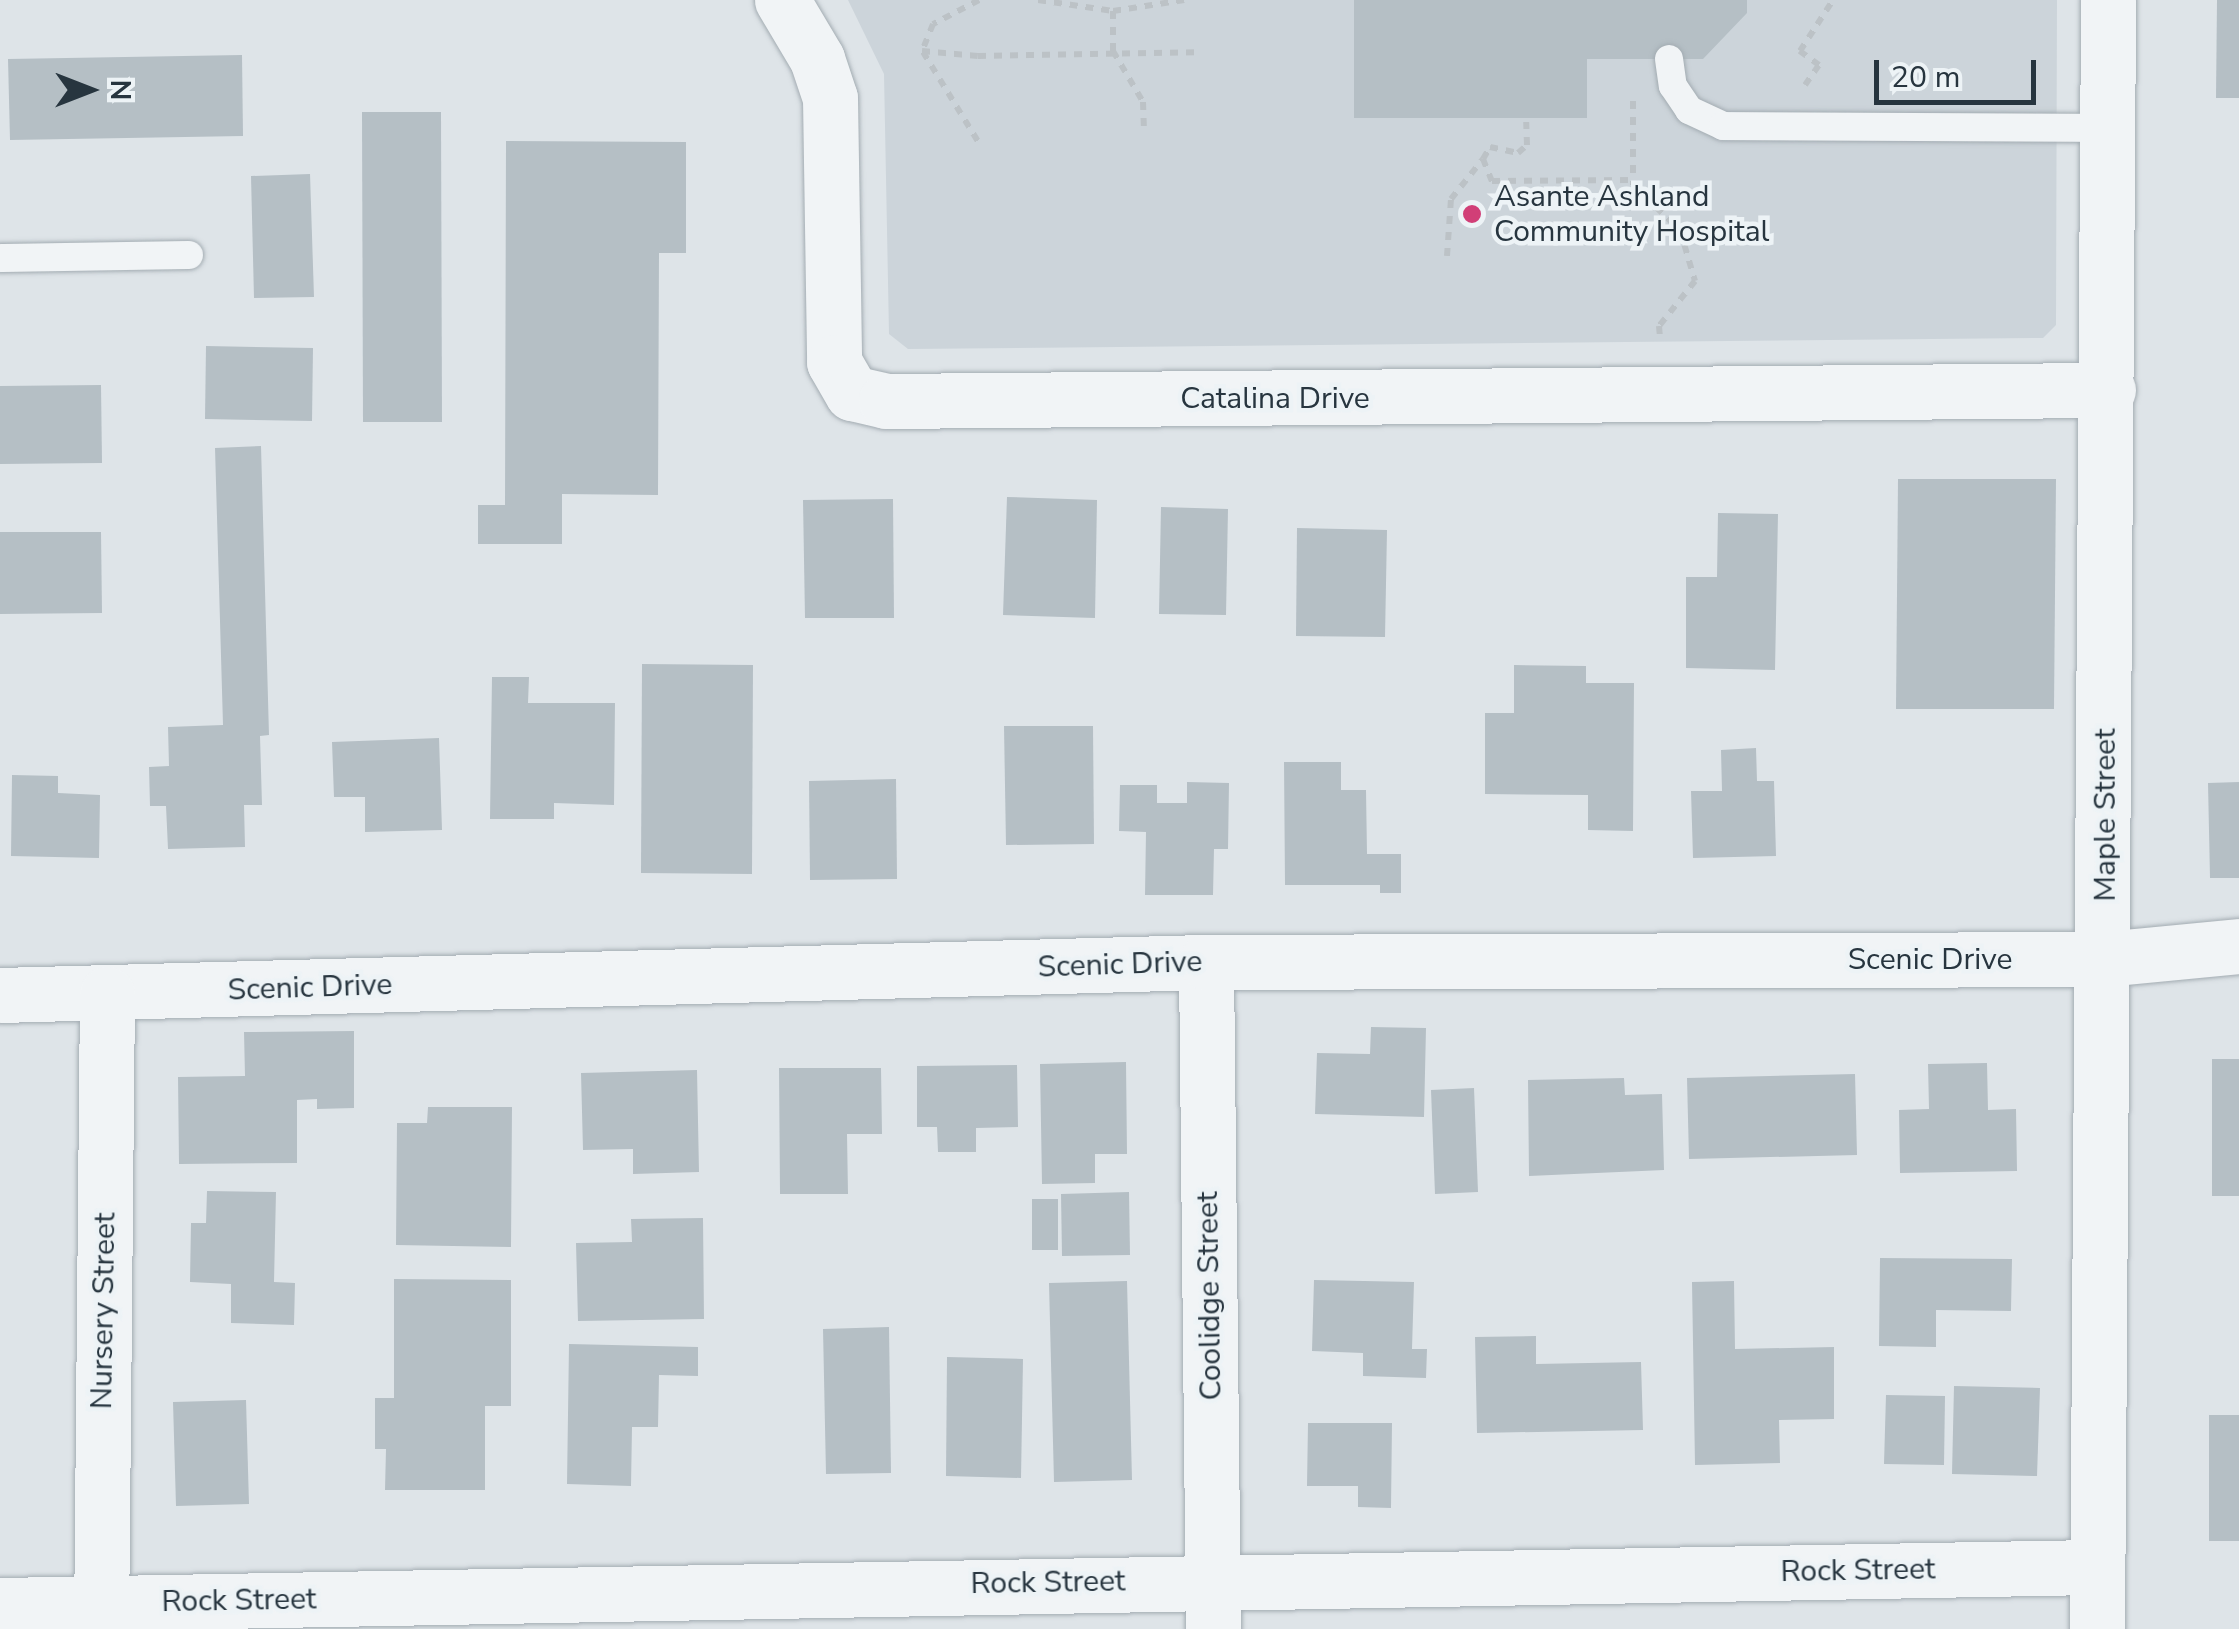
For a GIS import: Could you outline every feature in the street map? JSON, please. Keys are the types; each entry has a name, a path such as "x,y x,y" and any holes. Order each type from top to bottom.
{"street":[{"name":"Catalina Drive","path":"782,0 817,59 830,98 834,362 852,393 886,402 2108,390"},
{"name":"Maple Street","path":"2098,1629 2108,0"},
{"name":"Scenic Drive","path":"0,995 1206,962 2104,959 2239,946"},
{"name":"Coolidge Street","path":"1206,962 1214,1604"},
{"name":"Nursery Street","path":"101,1616 108,994"},
{"name":"Rock Street","path":"0,1605 101,1616 1214,1604 2097,1568"}],"lane":[{"path":"1669,59 1673,86 1689,110 1722,126 1791,130 2108,128"},
{"path":"0,258 189,255"}],"path":[{"path":"922,51 933,24 963,4 978,0"},
{"path":"1038,0 1114,11 1184,0"},
{"path":"1791,130 1791,104 1819,65 1800,51 1833,0"},
{"path":"1114,11 1114,51 1143,102 1144,128"},
{"path":"922,51 960,49 978,56 1198,52"},
{"path":"922,51 979,143"},
{"path":"1632,94 1633,180 1680,230 1696,281 1660,326"},
{"path":"1447,256 1451,199 1490,147 1518,153 1527,144 1526,122"},
{"path":"1484,159 1492,182 1633,180"}],"shaded area":[{"name":"Asante Ashland Community Hospital","path":"848,0 2057,0 2056,325 2043,338 908,349 889,334 884,74"}],"building":[{"path":"1354,0 1747,0 1747,13 1703,59 1587,59 1587,118 1354,118"},
{"path":"2217,0 2239,0 2239,98 2216,98"},
{"path":"242,55 243,136 10,140 8,59"},
{"path":"362,112 441,112 442,422 363,422"},
{"path":"506,141 686,142 686,253 659,253 658,495 562,494 562,544 478,544 478,505 505,505"},
{"path":"310,174 314,297 254,298 251,176"},
{"path":"206,346 313,348 312,421 205,419"},
{"path":"101,385 102,463 0,464 0,386"},
{"path":"261,446 269,735 260,736 262,805 244,805 245,847 168,849 166,806 150,806 149,767 169,766 168,727 223,725 215,448"},
{"path":"1898,479 2056,479 2054,709 1896,709"},
{"path":"1007,497 1097,500 1095,618 1003,615"},
{"path":"893,499 894,618 805,618 803,500"},
{"path":"1161,507 1228,509 1226,615 1159,614"},
{"path":"1718,513 1778,514 1775,670 1686,668 1686,577 1717,577"},
{"path":"1297,528 1387,530 1385,637 1296,636"},
{"path":"0,532 101,532 102,613 0,614"},
{"path":"642,664 753,665 752,874 641,873"},
{"path":"1514,665 1586,666 1586,683 1634,683 1633,831 1588,830 1588,795 1485,794 1485,713 1514,713"},
{"path":"492,677 529,677 528,703 615,703 614,805 554,803 554,819 490,819"},
{"path":"1004,726 1093,726 1094,844 1006,845"},
{"path":"439,738 442,830 365,832 365,797 334,797 332,742"},
{"path":"1756,748 1757,781 1774,781 1776,856 1693,858 1691,791 1722,791 1721,750"},
{"path":"1284,762 1341,762 1341,790 1366,790 1367,854 1401,854 1401,893 1380,893 1380,885 1285,885"},
{"path":"12,775 58,776 58,793 100,795 99,858 11,856"},
{"path":"896,779 897,879 810,880 809,781"},
{"path":"1187,782 1229,783 1228,849 1214,849 1213,895 1145,895 1146,832 1119,831 1120,785 1157,785 1157,803 1187,803"},
{"path":"2239,782 2239,878 2210,878 2208,783"},
{"path":"1371,1027 1426,1028 1424,1117 1315,1114 1317,1053 1370,1054"},
{"path":"354,1031 354,1108 317,1109 317,1099 297,1100 297,1163 179,1164 178,1077 245,1076 244,1032"},
{"path":"2212,1059 2239,1059 2239,1196 2212,1196"},
{"path":"1126,1062 1127,1154 1095,1154 1095,1183 1042,1184 1040,1064"},
{"path":"1987,1063 1988,1110 2016,1109 2017,1171 1900,1173 1899,1110 1929,1109 1928,1064"},
{"path":"1017,1065 1018,1127 976,1128 976,1152 938,1152 937,1127 917,1127 917,1066"},
{"path":"779,1068 881,1068 882,1134 847,1134 848,1194 780,1194"},
{"path":"697,1070 699,1172 633,1174 633,1149 583,1150 581,1073"},
{"path":"1855,1074 1857,1155 1689,1159 1687,1078"},
{"path":"1624,1078 1625,1095 1662,1094 1664,1170 1529,1176 1528,1080"},
{"path":"1474,1088 1478,1192 1435,1194 1431,1090"},
{"path":"428,1107 512,1107 511,1247 396,1245 397,1123 427,1123"},
{"path":"207,1191 276,1192 274,1282 295,1283 294,1325 231,1323 231,1284 190,1282 191,1223 206,1223"},
{"path":"1129,1192 1130,1255 1062,1256 1061,1194"},
{"path":"1032,1199 1058,1199 1058,1250 1032,1250"},
{"path":"703,1218 704,1319 578,1321 576,1243 632,1242 631,1219"},
{"path":"1880,1258 2012,1259 2011,1311 1936,1310 1936,1347 1879,1346"},
{"path":"394,1279 511,1280 511,1406 485,1406 485,1490 385,1490 386,1449 375,1449 375,1398 394,1398"},
{"path":"1314,1280 1414,1282 1412,1349 1427,1349 1426,1378 1363,1376 1363,1353 1312,1351"},
{"path":"1127,1281 1132,1480 1054,1482 1049,1283"},
{"path":"1734,1281 1735,1349 1834,1347 1834,1419 1779,1420 1780,1463 1695,1465 1692,1282"},
{"path":"889,1327 891,1473 826,1474 823,1329"},
{"path":"1536,1336 1536,1364 1641,1362 1643,1430 1477,1433 1475,1337"},
{"path":"569,1344 698,1347 698,1376 659,1375 658,1427 632,1427 631,1486 567,1484"},
{"path":"947,1357 1023,1359 1021,1478 946,1476"},
{"path":"1954,1386 2040,1388 2037,1476 1952,1474"},
{"path":"1886,1395 1945,1396 1944,1465 1884,1464"},
{"path":"246,1400 249,1504 176,1506 173,1402"},
{"path":"2209,1415 2239,1415 2239,1541 2209,1541"},
{"path":"1308,1423 1392,1423 1391,1508 1358,1507 1358,1486 1307,1486"}],"place":[{"name":"Asante Ashland Community Hospital","path":"1472,214"}]}
